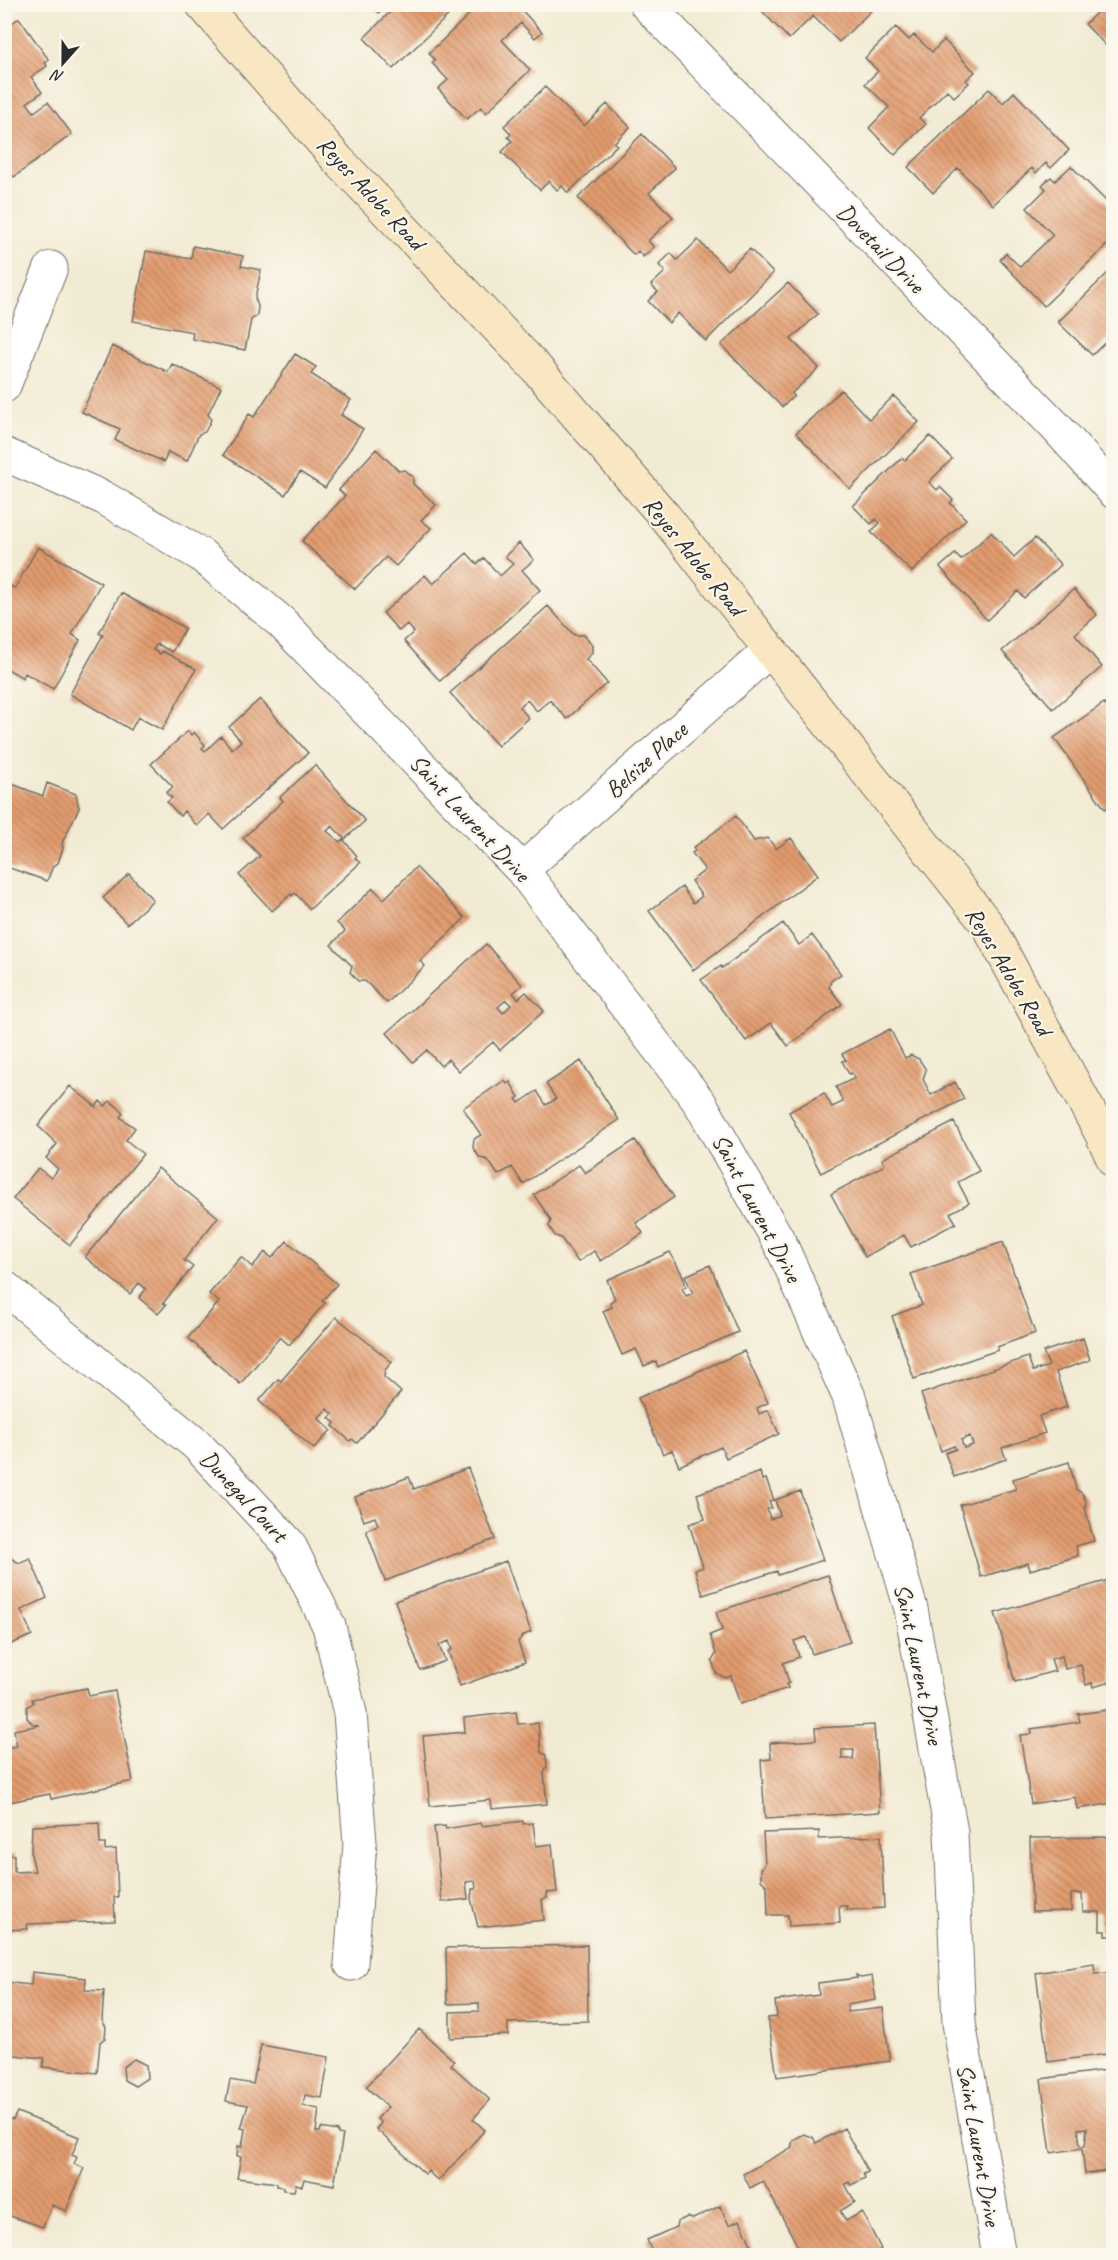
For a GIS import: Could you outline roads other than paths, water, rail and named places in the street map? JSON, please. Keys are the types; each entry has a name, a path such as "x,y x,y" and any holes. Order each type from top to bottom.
{"street":[{"name":"Reyes Adobe Road","path":"202,4 338,160 536,368 666,518 987,924 1101,1133 1113,1161"},
{"name":"Dovetail Drive","path":"646,4 1056,427 1113,492"},
{"path":"4,386 51,267"},
{"name":"Saint Laurent Drive","path":"4,454 104,498 201,555 281,622 522,870 700,1103 781,1245 849,1397 911,1610 951,1832 959,2023 999,2256"},
{"name":"Belsize Place","path":"522,870 770,650"},
{"name":"Dunegal Court","path":"4,1287 197,1445 290,1544 329,1626 350,1713 360,1843 351,1964"}]}
